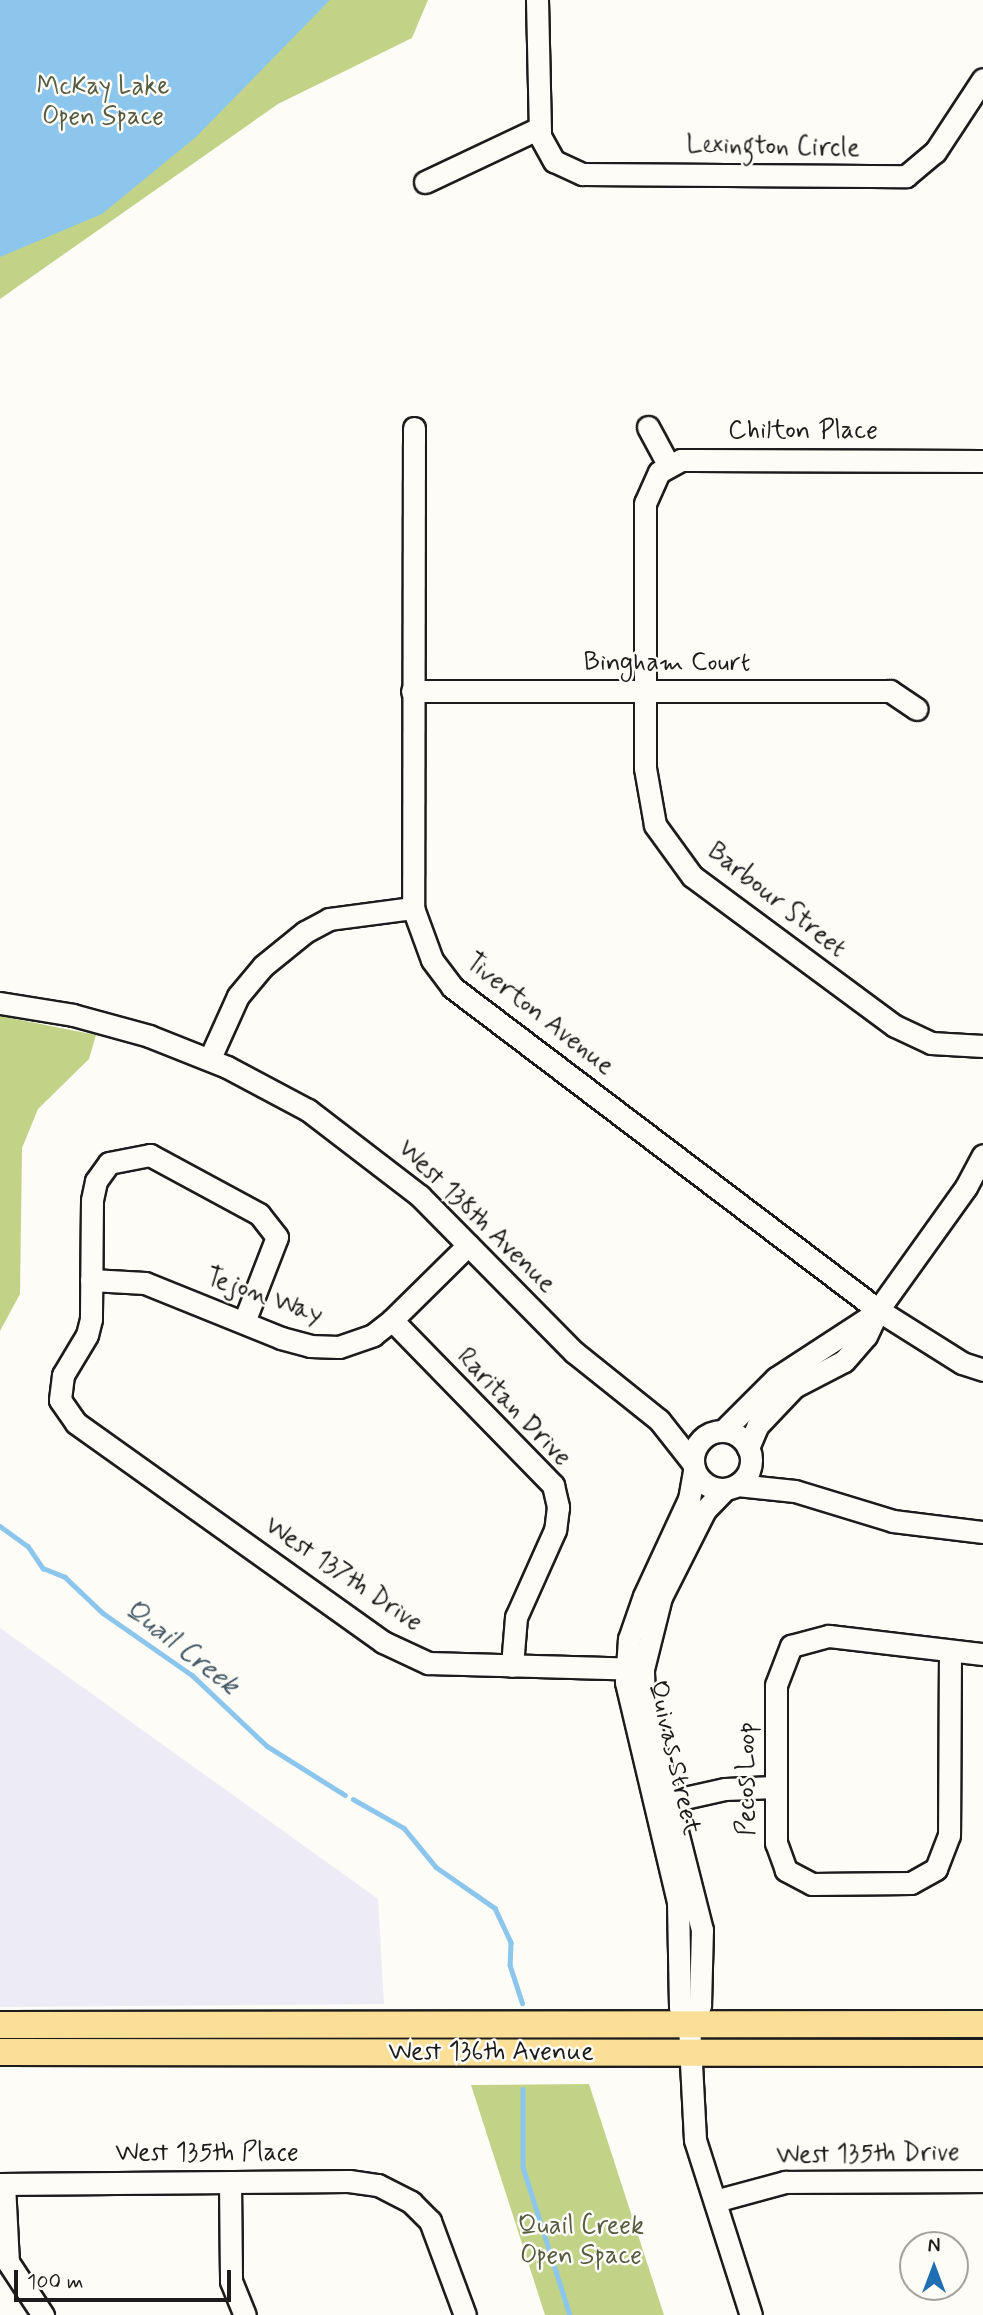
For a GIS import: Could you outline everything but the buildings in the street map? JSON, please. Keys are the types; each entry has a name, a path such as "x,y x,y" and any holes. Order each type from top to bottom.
{"main road":[{"name":"West 136th Avenue","path":"0,2025 983,2024"},
{"name":"West 136th Avenue","path":"0,2052 983,2053"}],"street":[{"name":"Lexington Circle","path":"537,0 539,128 545,149 554,161 582,174 895,177 924,165 980,89"},
{"path":"425,183 539,128"},
{"path":"648,427 669,466"},
{"name":"Tiverton Avenue","path":"414,428 413,908 422,944 452,987 878,1310 950,1356 983,1370"},
{"name":"Chilton Place","path":"669,466 693,460 983,461"},
{"name":"Barbour Street","path":"669,466 651,483 645,503 647,801 655,825 692,876 895,1026 931,1043 983,1046"},
{"name":"Bingham Court","path":"412,691 890,691 917,709"},
{"path":"210,1058 238,996 263,966 304,932 329,919 413,908"},
{"name":"West 138th Avenue","path":"0,1003 112,1025 210,1058 280,1094 347,1137 420,1196 574,1352 659,1420 694,1467"},
{"path":"91,1280 92,1200 96,1181 109,1163 150,1155 260,1214 277,1237 244,1322"},
{"path":"731,1487 748,1473 749,1453 758,1425 794,1387 844,1362 866,1336 878,1310 966,1187 983,1155"},
{"name":"Tejon Way","path":"91,1280 145,1283 281,1338 326,1348 356,1343 392,1320 468,1244"},
{"name":"West 137th Drive","path":"91,1280 88,1335 63,1375 60,1400 76,1423 383,1642 428,1663 634,1669"},
{"path":"878,1310 822,1352 776,1378 719,1431 701,1439 694,1467 707,1485 795,1491 893,1521 983,1532"},
{"name":"Raritan Drive","path":"392,1320 553,1485 558,1507 555,1530 516,1617 512,1666"},
{"name":"West 138th Avenue","path":"659,1420 719,1431"},
{"path":"719,1431 738,1436 749,1453 795,1491"},
{"name":"Quivas Street","path":"689,2025 700,2005 702,1930 671,1801 634,1669 629,1639 644,1596 689,1499 694,1467"},
{"name":"Quivas Street","path":"731,1487 705,1510 661,1597 634,1669 631,1713 678,1902 680,2007 689,2025 693,2127 751,2315"},
{"name":"Pecos Loop","path":"829,1636 950,1651 949,1835 936,1869 911,1883 812,1884 798,1878 778,1857 775,1787 776,1685 790,1646 829,1636"},
{"path":"950,1651 983,1654"},
{"path":"671,1801 724,1789 775,1787"},
{"name":"West 135th Drive","path":"715,2201 785,2182 983,2181"},
{"path":"230,2182 231,2281 244,2315"},
{"name":"West 135th Place","path":"2,2184 365,2182 411,2202 430,2221 441,2241 465,2315"},
{"path":"2,2184 8,2262 43,2315"}],"shaded area":[{"path":"0,1628 378,1899 384,2004 0,2007"}],"green space":[{"name":"McKay Lake Open Space","path":"0,0 428,0 412,38 278,104 0,299"},
{"path":"0,1016 96,1035 89,1059 38,1109 22,1148 20,1294 0,1331"},
{"name":"Quail Creek Open Space","path":"589,2084 664,2315 545,2315 471,2085"}],"water":[{"name":"McKay Lake Open Space","path":"0,0 330,0 196,137 102,214 0,257"}],"waterway":[{"name":"Quail Creek","path":"0,1526 28,1546 43,1568 65,1577 103,1613 192,1675 267,1746 345,1795"},
{"name":"Quail Creek","path":"353,1799 404,1828 436,1867 495,1908 511,1942 510,1965 522,2003"},
{"name":"Quail Creek","path":"523,2089 523,2167 570,2315"}]}
